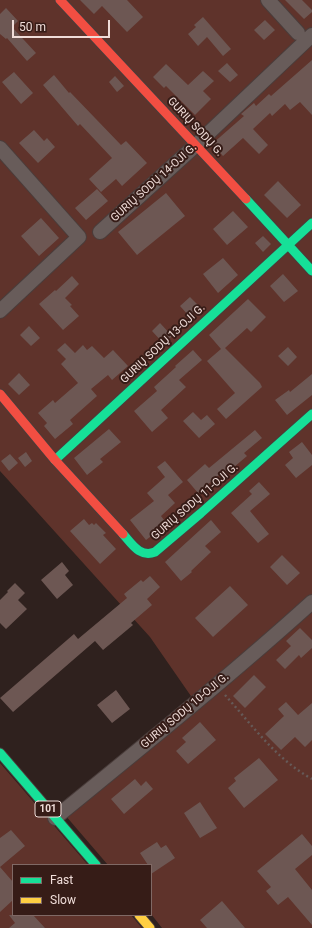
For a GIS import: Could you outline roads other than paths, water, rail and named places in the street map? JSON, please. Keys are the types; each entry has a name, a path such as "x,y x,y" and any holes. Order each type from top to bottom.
{"street":[{"name":"GURIŲ SODŲ G.","path":"60,0 312,271"},
{"path":"268,0 305,34"},
{"name":"GURIŲ SODŲ 14-OJI G.","path":"100,232 196,145 305,34"},
{"path":"0,148 79,237 0,311"},
{"name":"GURIŲ SODŲ 13-OJI G.","path":"55,460 312,223"},
{"name":"GURIŲ SODŲ 11-OJI G.","path":"0,394 55,460 139,552 144,555 155,552 312,414"},
{"name":"GURIŲ SODŲ 10-OJI G.","path":"55,818 217,686 312,602"},
{"name":"101","path":"0,753 95,864"},
{"path":"140,916 150,928"}]}
